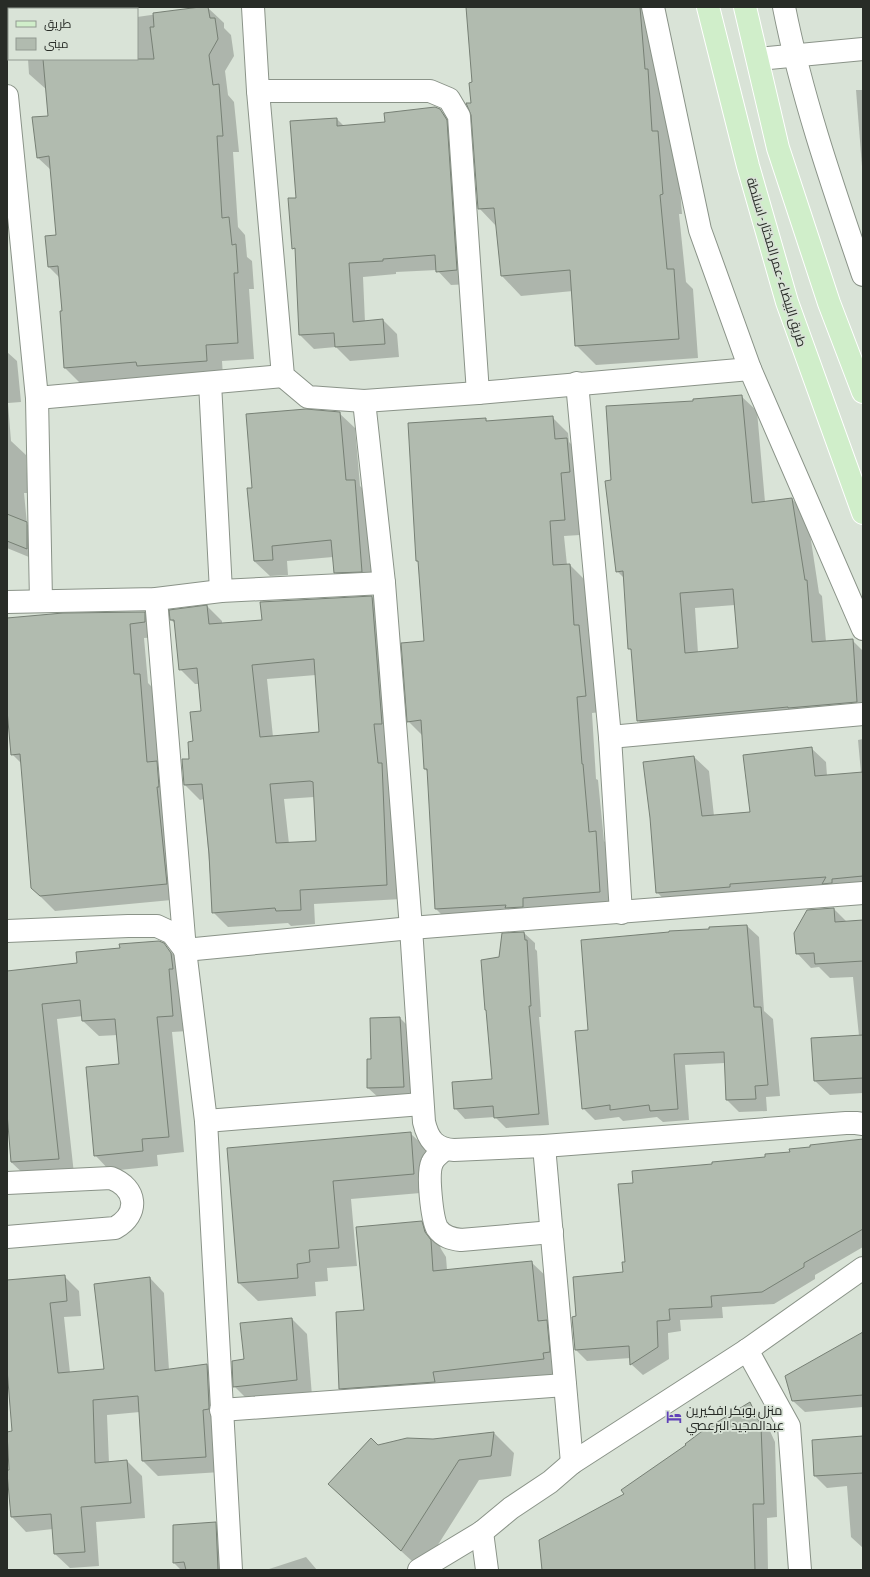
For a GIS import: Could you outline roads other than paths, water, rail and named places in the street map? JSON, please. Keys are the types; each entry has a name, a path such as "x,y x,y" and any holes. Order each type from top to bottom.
{"main road":[{"name":"طريق البيضاء -عمر المختار - اسلنطة","path":"708,7 748,166 787,302 863,513"},
{"path":"745,7 778,148 829,303 863,392"}],"street":[{"path":"253,7 258,91 283,376 308,397 364,401 478,393 750,368"},
{"path":"653,7 700,230 750,368 863,629"},
{"path":"784,7 794,55 835,191 863,275"},
{"path":"758,59 863,49"},
{"path":"258,91 430,91 449,99 459,116 478,393"},
{"path":"7,96 37,398 41,601"},
{"path":"37,398 283,376"},
{"path":"210,383 221,591"},
{"path":"577,383 610,737 621,913"},
{"path":"364,401 384,583 411,928 422,1104 426,1130 430,1138 436,1145 444,1150 454,1150 544,1146 856,1122 863,1124"},
{"path":"7,602 156,599 221,591 384,583"},
{"path":"156,599 185,950 206,1121 231,1570"},
{"path":"610,737 863,714"},
{"path":"185,950 411,928 621,913 863,893"},
{"path":"7,931 158,926 172,933 185,950"},
{"path":"206,1121 422,1104"},
{"path":"544,1146 572,1463"},
{"path":"444,1150 437,1156 429,1173 434,1220 438,1229 444,1235 452,1239 461,1240 552,1232"},
{"path":"7,1183 111,1178 119,1181 125,1186 130,1193 132,1201 132,1209 128,1217 123,1224 115,1228 7,1237"},
{"path":"419,1570 482,1532 511,1508 550,1482 572,1463 747,1350 863,1268"},
{"path":"747,1350 789,1426 800,1570"},
{"path":"221,1410 565,1385"},
{"path":"482,1532 488,1570"}],"place":[{"name":"منزل بوبكر افكيرين عبدالمجيد البرعصي","path":"674,1417"}]}
